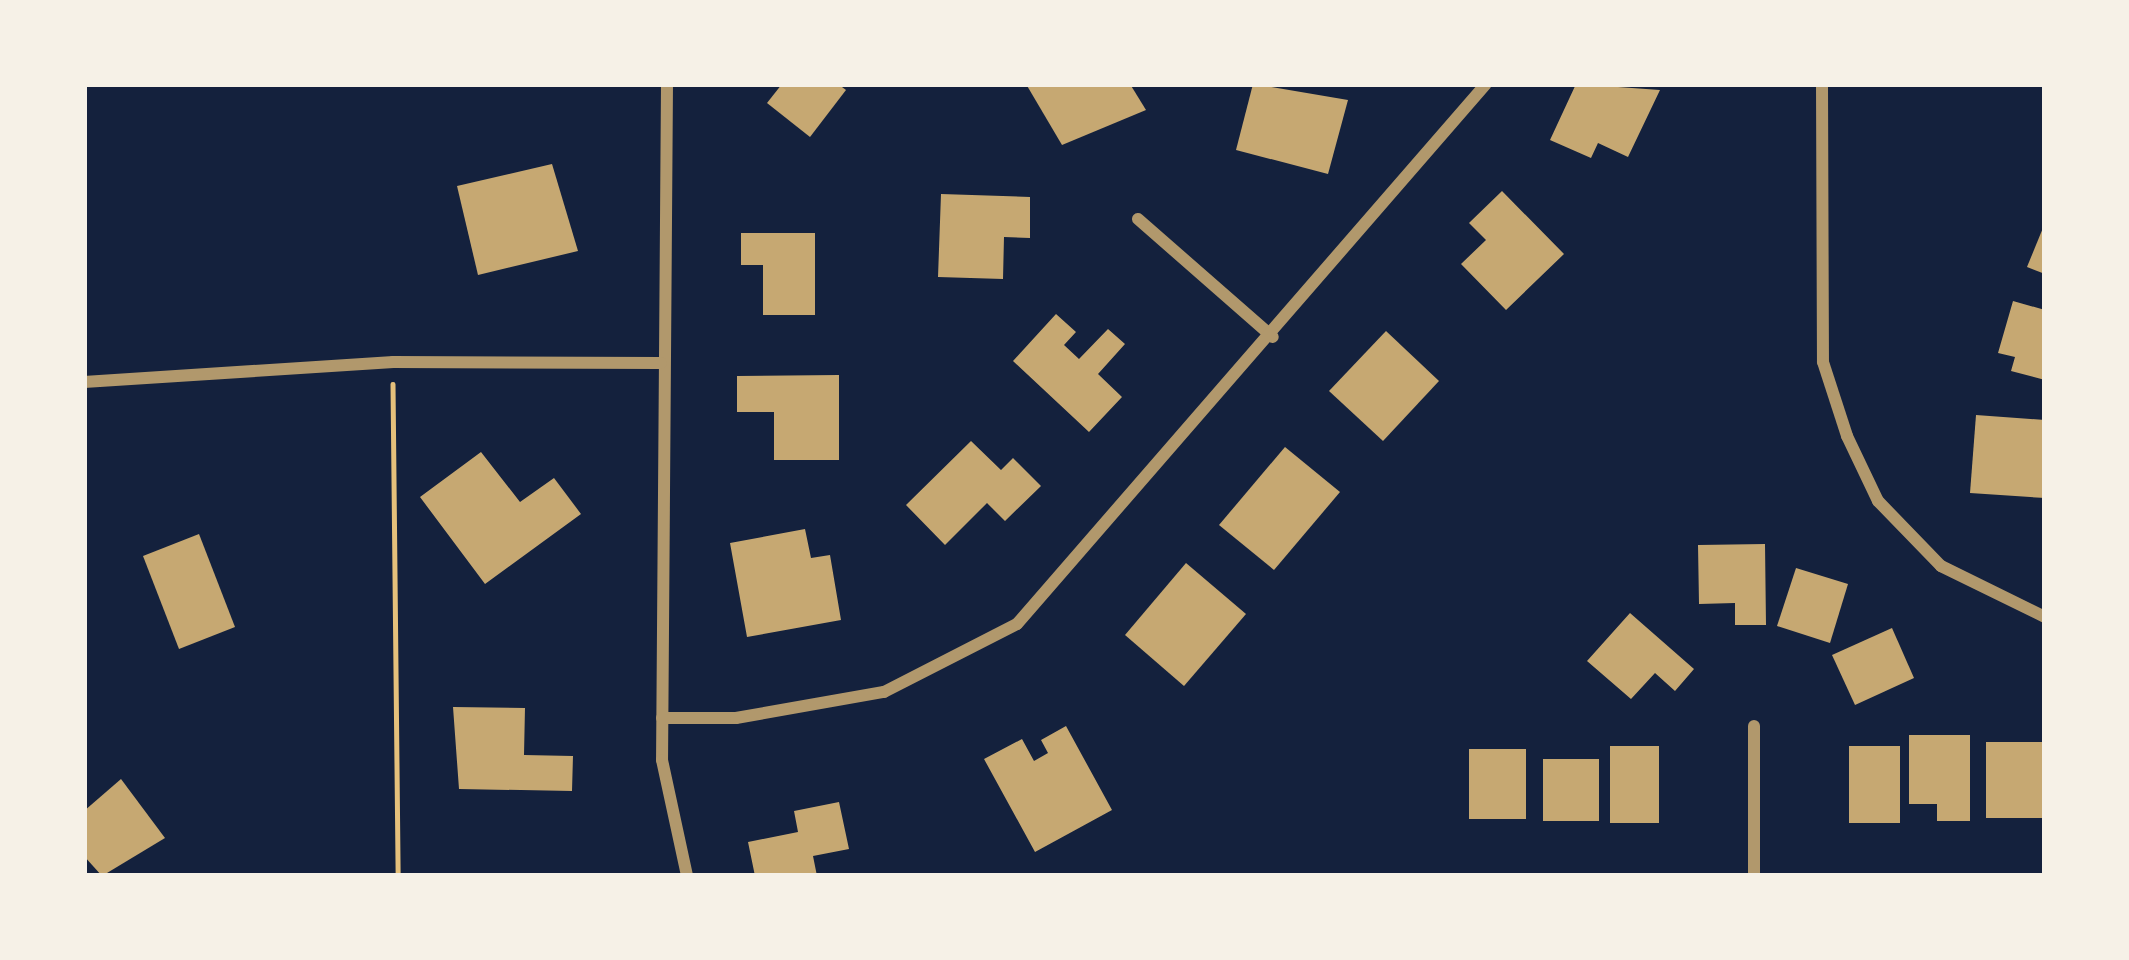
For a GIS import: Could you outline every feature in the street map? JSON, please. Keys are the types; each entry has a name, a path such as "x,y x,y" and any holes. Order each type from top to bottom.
{"street":[{"path":"668,84 661,363 662,718 667,807 687,876"},
{"path":"662,718 811,708 952,666 1065,578 1486,84"},
{"path":"1822,84 1822,362 1847,436 1878,501 1941,566 2045,617"},
{"path":"1138,219 1273,337"},
{"path":"84,382 393,362 661,363"},
{"path":"1754,726 1754,876"}],"path":[{"path":"393,362 398,876"}],"building":[{"path":"782,84 838,84 846,90 810,137 767,103"},
{"path":"1026,84 1130,84 1146,110 1062,145"},
{"path":"1253,84 1348,100 1328,174 1236,150"},
{"path":"1576,84 1660,90 1628,157 1598,143 1591,158 1550,140"},
{"path":"552,164 578,251 478,275 457,186"},
{"path":"1502,191 1564,254 1506,310 1461,264 1486,240 1469,223"},
{"path":"941,194 1030,197 1030,238 1004,237 1003,279 938,277"},
{"path":"2045,223 2045,274 2027,267"},
{"path":"741,233 815,233 815,315 763,315 763,265 741,265"},
{"path":"2013,301 2045,310 2045,380 2011,371 2015,357 1998,353"},
{"path":"1056,314 1076,332 1064,345 1079,359 1108,329 1125,344 1098,374 1122,397 1089,432 1013,361"},
{"path":"1386,331 1439,381 1383,441 1329,391"},
{"path":"839,375 839,460 774,460 774,412 737,412 737,376"},
{"path":"1976,415 2045,420 2045,498 1970,493"},
{"path":"971,441 1001,470 1013,458 1041,486 1005,521 987,503 945,545 906,505"},
{"path":"1285,447 1340,492 1274,570 1219,525"},
{"path":"481,452 520,502 554,478 581,514 485,584 420,497"},
{"path":"805,529 811,558 830,555 841,620 747,637 730,543"},
{"path":"199,534 235,627 179,649 143,556"},
{"path":"1765,544 1766,625 1735,625 1735,603 1699,604 1698,545"},
{"path":"1186,563 1246,614 1184,686 1125,635"},
{"path":"1796,568 1848,584 1830,643 1777,626"},
{"path":"1630,613 1694,669 1675,691 1655,673 1631,699 1587,661"},
{"path":"1892,628 1914,678 1855,705 1832,655"},
{"path":"453,707 525,708 524,755 573,756 572,791 459,789"},
{"path":"1066,726 1112,810 1035,852 984,759 1022,739 1034,761 1048,753 1041,740"},
{"path":"1909,735 1970,735 1970,821 1937,821 1937,804 1909,804"},
{"path":"1986,742 2042,742 2042,818 1986,818"},
{"path":"1610,746 1659,746 1659,823 1610,823"},
{"path":"1849,746 1900,746 1900,823 1849,823"},
{"path":"1469,749 1526,749 1526,819 1469,819"},
{"path":"1543,759 1599,759 1599,821 1543,821"},
{"path":"121,779 165,838 102,876 84,856 84,811"},
{"path":"839,802 849,849 813,856 817,876 755,876 748,842 798,832 794,811"}]}
